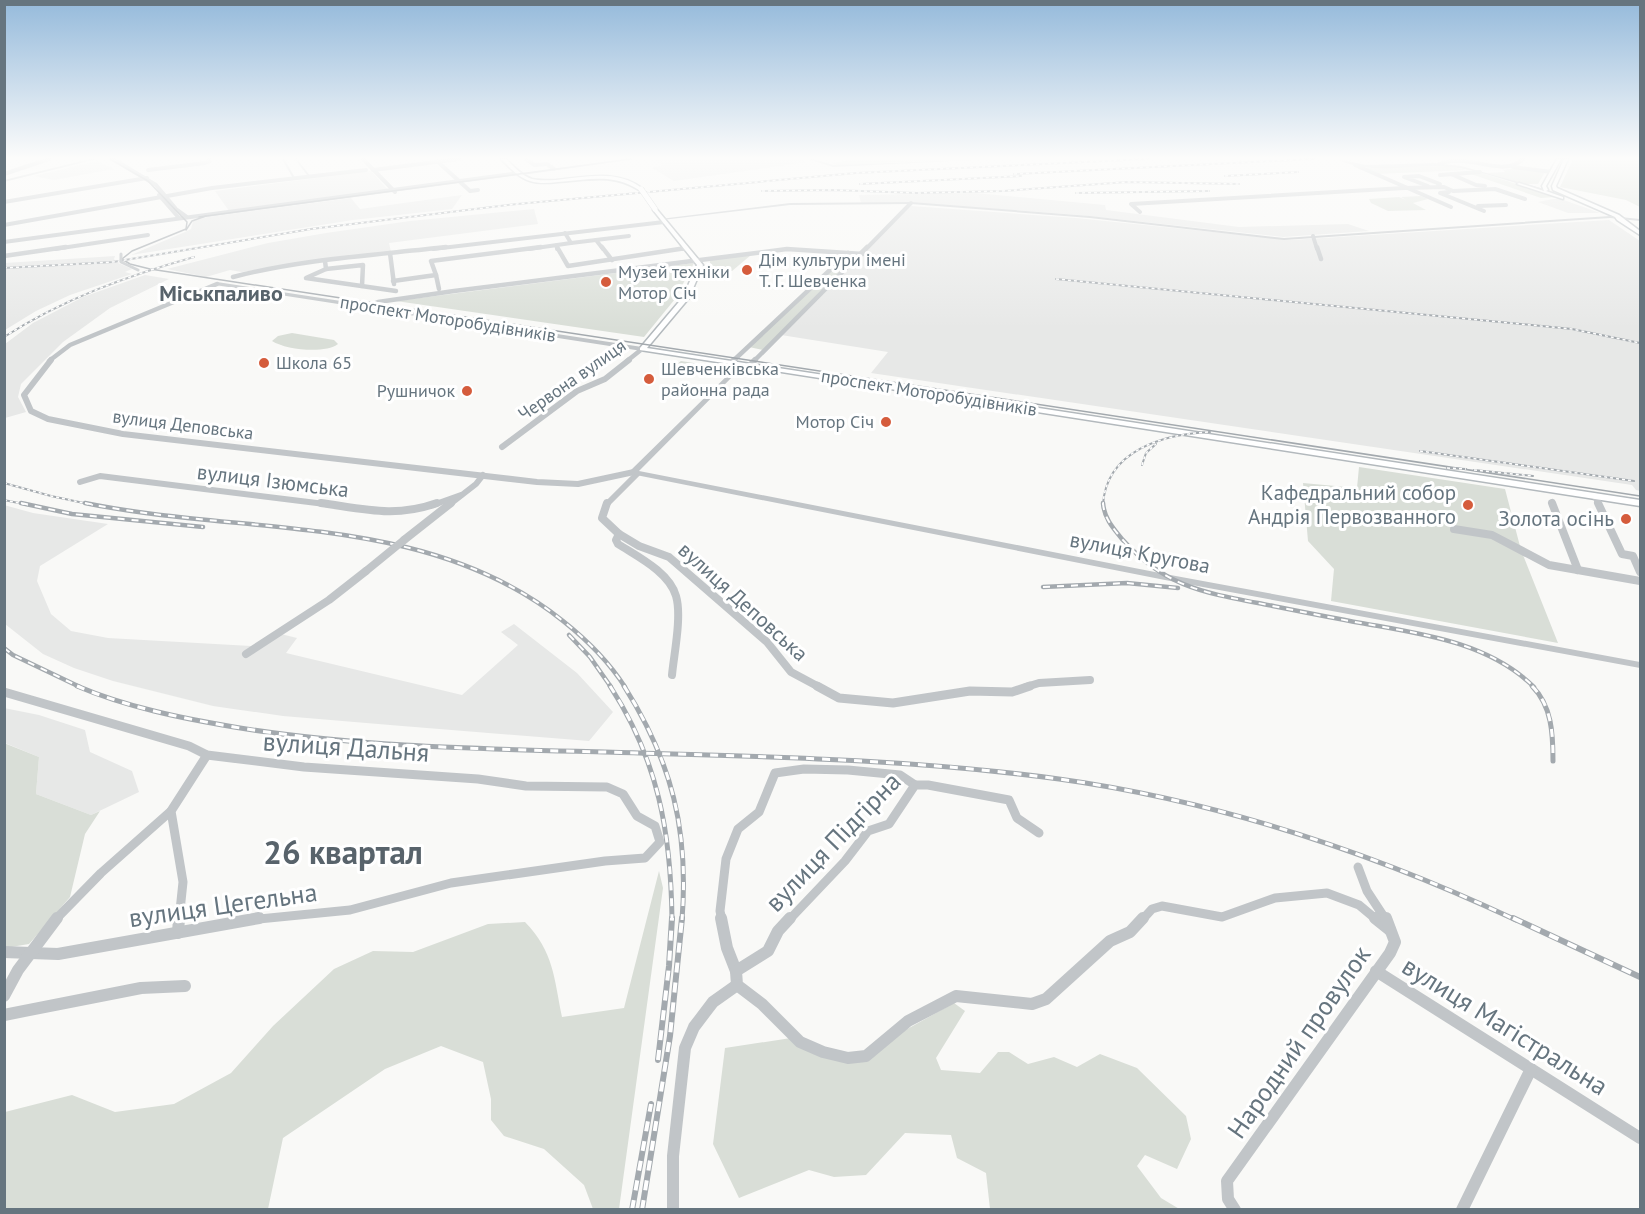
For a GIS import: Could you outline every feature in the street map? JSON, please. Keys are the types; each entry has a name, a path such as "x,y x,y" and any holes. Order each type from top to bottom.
{"main road":[{"path":"660,216 698,261"},
{"path":"1611,216 1620,219"},
{"path":"1612,216 1641,233"},
{"name":"Червона вулиця","path":"642,349 686,298 700,266 698,261"},
{"name":"проспект Моторобудівників","path":"642,349 1641,503"}],"street":[{"path":"4,225 56,216"},
{"path":"177,216 180,219"},
{"path":"183,216 188,218"},
{"path":"4,242 206,216"},
{"path":"233,277 256,271 326,261 698,216"},
{"path":"635,473 899,216"},
{"path":"1073,216 1277,238 1620,219 1641,220"},
{"path":"565,233 571,243"},
{"path":"4,256 148,235"},
{"path":"440,289 431,261 629,236"},
{"path":"1313,236 1321,259"},
{"path":"596,240 612,260"},
{"path":"557,245 557,250 567,266 686,248"},
{"path":"366,307 396,299 797,249 862,254"},
{"path":"390,253 396,299"},
{"path":"731,363 848,253"},
{"path":"121,254 121,262 138,270"},
{"path":"326,261 326,269"},
{"path":"362,286 363,265 326,269 306,278 396,291"},
{"path":"393,281 436,275"},
{"name":"проспект Моторобудівників","path":"217,284 642,349"},
{"name":"вулиця Деповська","path":"217,284 70,345 54,355 34,377 24,395 31,411 48,419 123,434 483,475 578,484 635,473"},
{"name":"Червона вулиця","path":"502,447 577,391 604,379 642,349"},
{"name":"вулиця Деповська","path":"635,473 606,503 602,511 602,518 619,534 639,546 669,557 767,642 791,672 839,698 893,703 970,691 1012,692 1039,683 1090,680"},
{"name":"вулиця Кругова","path":"635,473 1164,577 1640,665"},
{"path":"246,654 329,600 483,475"},
{"name":"вулиця Ізюмська","path":"80,482 100,476 398,513 416,511 461,495"},
{"path":"1595,496 1622,554 1637,557 1641,572"},
{"path":"1552,503 1578,570"},
{"path":"1454,529 1492,535 1549,565 1641,581"},
{"name":"вулиця Деповська","path":"619,534 618,544 650,565 666,579 676,596 672,675"},
{"name":"вулиця Дальня","path":"4,692 189,746 207,755 304,767 478,778 526,786 607,788 623,794 637,816 655,826 660,842 657,848"},
{"path":"4,996 30,951 77,897 171,811 207,755"},
{"path":"915,785 900,774 820,770 788,770 775,773 759,812 738,829 726,859 720,911 727,948 736,971 737,985 762,1004 800,1042 823,1052 848,1058 866,1056 908,1021 956,996 1032,1004 1046,999 1110,941 1130,932 1141,923 1152,909 1172,906 1198,914 1222,917 1275,898 1328,893 1359,905 1390,930"},
{"name":"вулиця Підгірна","path":"736,971 768,951 778,931 845,861 868,831 888,824 915,785 928,784 1009,800 1017,818 1039,833"},
{"path":"171,811 183,882 178,933"},
{"name":"вулиця Цегельна","path":"4,952 30,951 58,954 259,918 350,910 451,883 605,861 645,858 657,848"},
{"name":"Народний провулок","path":"1235,1209 1228,1198 1227,1181 1395,942 1380,907 1363,882 1358,867"},
{"name":"вулиця Магістральна","path":"1376,971 1641,1138"},
{"path":"673,1209 673,1156 685,1048 694,1027 713,1002 737,985"},
{"path":"4,1015 141,988 185,986"},
{"path":"1462,1209 1531,1069"}],"shaded area":[{"path":"392,216 131,255 191,229 193,221 207,217"},
{"path":"465,216 536,216 538,224 389,243 391,252 242,272 230,270 206,277 167,269 268,243 410,221"},
{"path":"901,216 1044,216 1291,240 1609,220 1640,241 1640,491 1632,485 871,373 888,352 781,335"},
{"path":"1085,216 1150,216 1239,227 1348,224 1369,231 1283,237"},
{"path":"849,254 860,255 763,350 749,347"},
{"path":"751,255 732,271 710,270 710,260"},
{"path":"115,256 116,262 132,269 125,272 132,274 70,295 36,311 5,330 5,263"},
{"path":"694,263 675,299 644,337 396,301"},
{"path":"145,275 169,279 110,308 63,342 21,384 18,397 26,412 5,418 5,344 33,323 83,297"},
{"path":"292,333 334,340 338,344 324,349 305,350 286,347 272,341 278,336"},
{"path":"681,361 719,367 710,376 671,369"},
{"path":"1359,467 1505,489 1521,550 1558,643 1331,601 1334,569 1308,541 1303,483 1357,488"},
{"path":"4,505 33,513 108,524 40,566 37,581 51,614 71,631 108,638 251,646 264,644 281,634 297,638 286,653 462,695 518,645 501,632 514,624 577,673 613,712 589,741 390,725 283,716 213,706 113,681 74,668 43,654 5,624"},
{"path":"4,708 39,715 85,730 90,752 132,771 139,792 91,815 36,794 39,757 5,743"},
{"path":"4,743 39,757 36,794 91,815 100,811 85,834 70,897 29,944 5,948"},
{"path":"659,871 663,888 619,1209 593,1209 584,1185 544,1149 504,1136 491,1120 491,1099 483,1062 441,1046 385,1069 283,1138 268,1209 5,1209 5,1112 72,1095 115,1112 174,1104 231,1073 273,1026 334,969 373,951 413,952 488,924 525,922 535,933 547,955 562,1017 624,1008"},
{"path":"954,1003 965,1011 936,1058 941,1070 980,1073 998,1052 1009,1052 1028,1064 1054,1057 1077,1067 1100,1054 1137,1068 1186,1116 1191,1139 1177,1169 1145,1155 1137,1166 1161,1198 1181,1210 990,1209 986,1173 957,1158 951,1135 905,1133 866,1175 834,1177 809,1170 739,1198 713,1144 725,1048 791,1038 848,1062"}],"tram line":[{"path":"181,216 187,222 186,229 132,251 122,259 130,264 150,269 1640,496"},
{"path":"186,230 192,221 206,216"},
{"path":"199,217 206,216"}],"railway":[{"path":"4,268 113,262 311,229 421,216"},
{"path":"4,337 72,300 144,272 194,257"},
{"path":"1056,279 1572,329 1640,343"},
{"path":"1103,504 1107,486 1115,471 1126,458 1157,441 1192,433 1210,432"},
{"path":"1142,465 1146,453 1156,444"},
{"path":"1420,451 1634,481"},
{"path":"1447,468 1466,469"},
{"path":"1474,470 1533,476"},
{"path":"4,483 93,505"},
{"path":"4,500 28,505"},
{"path":"21,503 72,514 203,527"},
{"path":"85,503 146,513 333,534 394,544 454,561 510,586 563,621 597,652 625,687"},
{"path":"1103,504 1112,527 1137,555 1168,577 1184,584 1218,595 1453,642 1496,660 1516,672 1534,687"},
{"path":"1043,587 1127,583 1178,588"},
{"path":"569,635 590,657 611,687"},
{"path":"4,648 13,655 80,687"},
{"path":"77,686 134,706 174,716 284,734 436,747 644,753"},
{"path":"610,686 644,753"},
{"path":"624,686 641,714 659,754"},
{"path":"1532,686 1544,702 1550,721 1553,761"},
{"path":"644,753 659,754"},
{"path":"644,753 659,798 665,827 672,919"},
{"path":"659,754 902,763 1059,779 1118,789 1235,815 1293,832 1406,872 1516,920"},
{"path":"659,754 674,798 679,826 683,856 682,920"},
{"path":"642,1210 670,1036 682,918"},
{"path":"1513,918 1640,977"},
{"path":"658,1060 672,919"},
{"path":"632,1210 651,1104"}],"place":[{"name":"Дім культури імені Т. Г. Шевченка","path":"747,270"},
{"name":"Музей техніки Мотор Січ","path":"606,282"},
{"name":"Школа 65","path":"264,363"},
{"name":"Шевченківська районна рада","path":"649,379"},
{"name":"Рушничок","path":"467,391"},
{"name":"Мотор Січ","path":"886,422"},
{"name":"Кафедральний собор Андрія Первозванного","path":"1468,505"},
{"name":"Золота осінь","path":"1626,519"}],"district":[{"name":"Міськпаливо","path":"221,293"},
{"name":"26 квартал","path":"343,852"}]}
